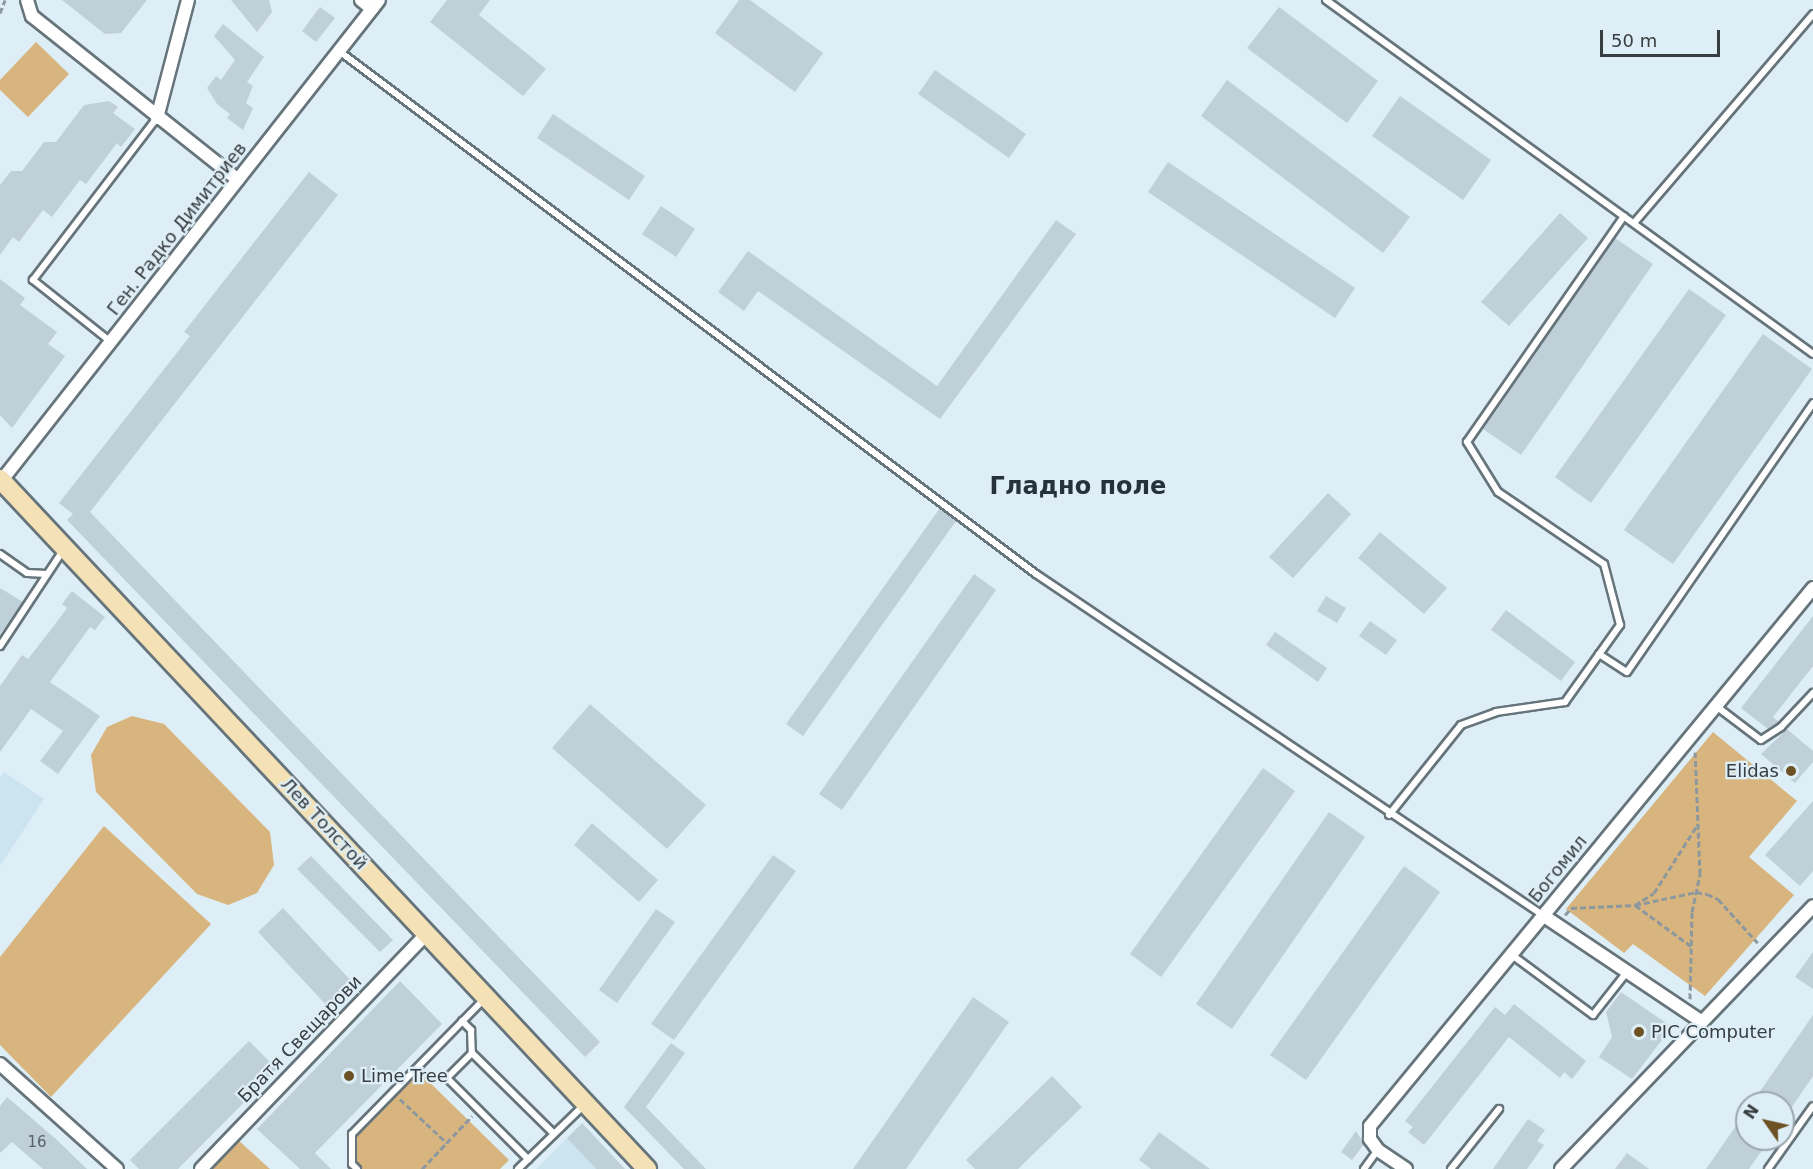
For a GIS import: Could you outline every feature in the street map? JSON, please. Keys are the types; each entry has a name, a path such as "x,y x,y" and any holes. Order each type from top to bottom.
{"street":[{"path":"27,0 32,16 157,118 238,180"},
{"path":"157,118 188,0"},
{"path":"361,0 376,5"},
{"name":"Ген. Радко Димитриев","path":"1,479 376,5"},
{"name":"Лев Толстой","path":"1,479 647,1169"},
{"name":"Богомил","path":"1378,1150 1370,1139 1370,1126 1813,588"},
{"path":"1560,1169 1813,906"},
{"path":"1544,916 1701,1022"},
{"name":"Братя Свещарови","path":"201,1169 426,934"},
{"path":"0,1082 4,1067 117,1169"},
{"path":"1378,1150 1406,1169"}],"lane":[{"path":"1326,0 1813,354"},
{"path":"1634,224 1813,14"},
{"path":"339,51 1036,574 1389,815 1544,916"},
{"path":"111,342 33,280 157,118"},
{"path":"1389,815 1461,725 1496,712 1564,702 1620,625 1604,564 1498,492 1467,442 1624,216"},
{"path":"1599,654 1627,672 1813,403"},
{"path":"0,646 66,546"},
{"path":"0,554 27,573 47,574"},
{"path":"1716,705 1761,740 1781,727 1813,693"},
{"path":"1512,956 1593,1015 1627,972"},
{"path":"357,1169 352,1164 352,1134 485,998"},
{"path":"462,1022 471,1030 472,1053 554,1134"},
{"path":"472,1053 447,1078 528,1159"},
{"path":"518,1169 584,1104"},
{"path":"1768,1169 1813,1106"},
{"path":"1451,1169 1498,1109"},
{"path":"1364,1169 1378,1150"}],"path":[{"path":"0,13 5,0"},
{"path":"1690,1013 1691,946 1700,874 1699,822 1691,734"},
{"path":"1635,905 1654,893 1699,822"},
{"path":"1556,925 1571,908 1635,905 1696,892 1718,899 1744,931 1769,953"},
{"path":"1635,905 1691,946"},
{"path":"393,1092 447,1143"},
{"path":"422,1169 478,1110"}],"shaded area":[{"path":"36,42 69,74 28,117 0,90 0,80"},
{"path":"132,716 164,724 270,832 274,865 257,893 228,905 197,894 96,792 91,755 107,727"},
{"path":"1713,732 1797,801 1749,857 1794,895 1705,996 1633,944 1624,953 1566,909"},
{"path":"4,772 44,799 0,866 0,777"},
{"path":"104,826 211,924 51,1097 0,1045 0,957"},
{"path":"416,1069 509,1160 500,1169 357,1169 352,1164 352,1134"},
{"path":"567,1138 596,1169 536,1169"},
{"path":"237,1139 270,1169 208,1169"}],"building":[{"path":"62,0 147,0 121,33 105,34"},
{"path":"231,0 269,0 272,12 257,32"},
{"path":"447,0 490,0 479,15 546,69 523,96 430,22"},
{"path":"739,0 750,0 823,53 795,92 715,33"},
{"path":"320,7 335,18 316,42 302,31"},
{"path":"1279,7 1378,81 1347,123 1247,48"},
{"path":"223,24 264,57 247,82 253,86 246,103 253,108 243,130 227,118 230,114 217,104 207,88 216,76 221,80 235,60 214,36"},
{"path":"935,70 1026,134 1009,158 918,94"},
{"path":"1227,80 1410,217 1383,253 1201,116"},
{"path":"1400,96 1491,160 1463,200 1372,136"},
{"path":"109,101 118,107 113,113 135,129 121,147 117,143 86,184 80,180 52,217 43,210 19,242 13,237 0,255 0,185 11,171 22,171 44,142 56,142 84,105"},
{"path":"553,114 645,176 629,200 537,138"},
{"path":"1168,162 1355,288 1335,318 1148,192"},
{"path":"309,172 338,195 90,512 600,1042 585,1057 67,520 73,514 59,503 190,336 184,332"},
{"path":"661,206 695,229 676,257 642,234"},
{"path":"1560,213 1588,238 1509,326 1481,302"},
{"path":"1056,220 1076,234 940,419 758,291 744,311 718,292 748,251 937,386"},
{"path":"1615,238 1653,264 1521,455 1483,429"},
{"path":"0,279 25,298 20,305 57,332 48,344 65,356 12,428 0,415"},
{"path":"1689,289 1726,315 1591,503 1555,477"},
{"path":"1763,334 1812,369 1673,564 1624,530"},
{"path":"1328,493 1351,514 1293,578 1269,557"},
{"path":"940,508 956,521 803,736 786,724"},
{"path":"1380,532 1447,588 1424,614 1358,558"},
{"path":"974,574 996,590 842,810 819,794"},
{"path":"0,588 23,602 0,634"},
{"path":"72,591 105,617 95,630 90,627 50,682 100,716 58,774 40,761 63,731 31,709 0,752 0,686 22,655 28,659 53,627 67,608 62,604"},
{"path":"1326,596 1346,608 1337,623 1317,611"},
{"path":"1506,610 1575,662 1561,681 1491,630"},
{"path":"1813,616 1813,666 1773,717 1779,722 1768,729 1741,708"},
{"path":"1370,621 1397,640 1386,655 1359,636"},
{"path":"1275,632 1327,668 1318,682 1266,645"},
{"path":"590,704 706,805 667,849 552,748"},
{"path":"1787,729 1813,751 1813,762 1795,783 1761,754"},
{"path":"1263,768 1295,791 1161,977 1130,954"},
{"path":"1813,801 1813,871 1800,886 1765,855"},
{"path":"1329,812 1365,837 1232,1029 1196,1004"},
{"path":"592,823 658,880 639,902 574,845"},
{"path":"773,855 796,871 674,1040 651,1024"},
{"path":"311,856 393,940 380,952 297,869"},
{"path":"1404,866 1440,892 1306,1080 1270,1055"},
{"path":"283,908 355,985 329,1008 258,932"},
{"path":"656,909 675,922 617,1003 599,990"},
{"path":"1813,952 1813,989 1795,977"},
{"name":"Lime Tree","path":"400,981 442,1024 315,1153 331,1169 300,1169 257,1129"},
{"name":"PIC Computer","path":"1621,992 1672,1027 1632,1079 1599,1057 1612,1037 1606,1012"},
{"path":"973,997 1009,1022 906,1169 853,1169"},
{"path":"1514,1004 1586,1061 1572,1079 1564,1072 1560,1078 1509,1037 1424,1145 1408,1132 1413,1127 1405,1121 1495,1007 1505,1015"},
{"path":"1813,1015 1813,1076 1795,1102 1795,1091 1760,1091"},
{"path":"249,1041 277,1069 178,1169 139,1169 130,1160"},
{"path":"671,1043 685,1053 646,1107 706,1169 684,1169 624,1107"},
{"path":"1052,1076 1082,1107 1018,1169 975,1169 966,1160"},
{"path":"7,1097 87,1169 43,1169 12,1142 0,1153 0,1106"},
{"path":"1528,1119 1545,1130 1537,1141 1544,1145 1527,1169 1493,1169"},
{"path":"582,1123 625,1169 596,1169 567,1138"},
{"path":"1735,1127 1735,1151 1762,1151 1749,1169 1706,1169"},
{"path":"1356,1131 1364,1144 1352,1160 1341,1152"},
{"path":"1159,1132 1210,1169 1151,1169 1139,1160"},
{"path":"1627,1153 1649,1169 1615,1169"}],"place":[{"name":"Elidas","path":"1791,771"},
{"name":"PIC Computer","path":"1639,1032"},
{"name":"Lime Tree","path":"349,1076"}],"district":[{"name":"Гладно поле","path":"1078,487"}]}
